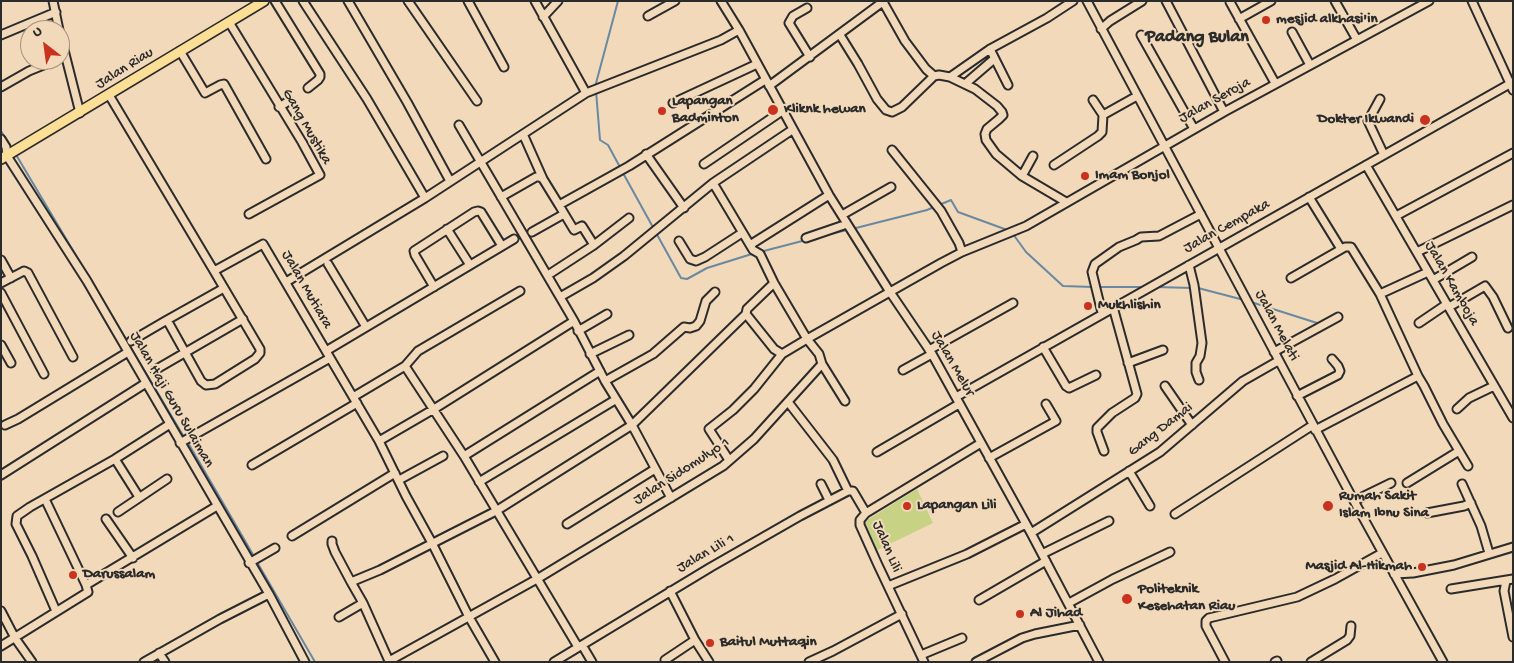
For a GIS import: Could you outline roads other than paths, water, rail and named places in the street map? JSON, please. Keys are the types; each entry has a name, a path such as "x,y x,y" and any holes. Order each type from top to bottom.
{"main road":[{"name":"Jalan Riau","path":"8,155 264,1"}],"street":[{"path":"53,1 58,20"},
{"path":"275,1 320,74 320,78 308,88"},
{"path":"303,1 366,99 425,198"},
{"path":"348,1 407,102 450,181"},
{"path":"408,1 477,102"},
{"path":"468,1 504,67"},
{"path":"535,1 589,92"},
{"path":"543,17 558,1"},
{"path":"648,16 675,1"},
{"name":"Jalan Melur","path":"721,1 739,30 829,195 890,292 931,352 1069,603 1099,662"},
{"path":"950,77 990,49 1047,18 1073,1"},
{"name":"Jalan Melati","path":"1087,1 1202,214 1314,428 1443,662"},
{"path":"1101,29 1110,21 1142,1"},
{"path":"1166,1 1224,112"},
{"path":"1239,19 1271,1"},
{"path":"1334,1 1357,40"},
{"name":"Jalan Seroja","path":"962,252 1016,230 1275,83 1429,1"},
{"path":"1472,1 1512,85"},
{"path":"559,205 616,174 646,154 810,57 883,2 914,54 926,69 937,75 950,77 965,84 998,106 1003,115 987,129 985,134 986,140 996,154 1022,176 1066,202"},
{"path":"1230,2 1275,83"},
{"path":"806,8 793,16 789,23 810,57"},
{"path":"1,35 56,12"},
{"name":"Gang Mustika","path":"229,22 302,142 320,176 248,214"},
{"path":"286,282 425,198 589,92 600,86 721,40 739,30"},
{"path":"1292,32 1310,65"},
{"path":"840,35 877,99 886,110 892,112 902,107 937,75"},
{"path":"1141,35 1194,129"},
{"path":"990,49 1008,85"},
{"path":"180,51 206,93 224,84 266,159"},
{"path":"965,84 994,59"},
{"path":"673,103 757,64"},
{"path":"1,87 32,70"},
{"path":"66,70 80,113"},
{"name":"Jalan Cempaka","path":"877,452 1043,347 1512,85"},
{"path":"109,95 243,319 260,349 260,353 215,384 206,385 201,381 167,320"},
{"path":"1103,115 1137,96"},
{"path":"1380,99 1368,121 1384,155"},
{"path":"1054,165 1102,132 1103,115 1094,100"},
{"path":"280,107 289,101"},
{"path":"704,164 782,111"},
{"path":"459,125 548,275 574,321 604,381 632,425 671,498"},
{"path":"560,297 605,270 656,231 713,183 792,130"},
{"path":"523,134 543,179 574,230 582,226 594,245"},
{"name":"Jalan Haji Guru Sulaiman","path":"1,139 8,155 87,281 269,594 305,662"},
{"path":"730,460 709,429 733,410 754,389 782,354 962,252 941,211 892,150"},
{"path":"1396,216 1513,153"},
{"path":"646,154 684,208"},
{"path":"1022,176 1033,156"},
{"name":"Jalan Kamboja","path":"1366,165 1513,418"},
{"path":"501,197 536,177 543,179"},
{"path":"713,183 751,247 760,254 774,283 819,354 822,364 845,401"},
{"path":"842,215 891,187"},
{"path":"751,247 829,195"},
{"path":"1309,197 1341,249"},
{"path":"1416,252 1513,205"},
{"path":"434,287 414,251 447,229 478,211 481,212 502,246"},
{"path":"532,232 564,214"},
{"path":"1102,313 1092,272 1094,264 1119,247 1142,237 1159,236 1202,214"},
{"path":"548,275 594,245 629,218"},
{"path":"806,238 848,226"},
{"path":"447,229 470,265"},
{"path":"679,241 690,260 696,261 742,233"},
{"path":"326,351 514,239"},
{"name":"Jalan Mutiara","path":"214,270 263,244 379,442 469,617 495,662"},
{"path":"1291,278 1341,249 1351,247 1380,294 1418,376 1468,466"},
{"path":"1433,280 1472,257"},
{"path":"1,260 10,278"},
{"path":"328,264 366,327"},
{"path":"1189,265 1194,285 1202,343 1200,356 1196,363 1198,380"},
{"path":"1,283 24,271 29,274 73,357"},
{"path":"1380,294 1428,272"},
{"path":"351,582 380,570 496,510 632,425 746,314 747,309 774,283"},
{"path":"1419,323 1485,286 1493,297 1508,328"},
{"path":"131,340 224,288"},
{"path":"252,465 405,366 418,351 520,291"},
{"path":"604,381 653,354 684,327 696,326 700,321 706,301 715,292"},
{"path":"1,293 44,374"},
{"path":"903,370 1013,303"},
{"path":"1104,452 1097,428 1112,413 1137,396 1113,307"},
{"path":"578,331 607,314"},
{"path":"746,314 774,349 782,354"},
{"path":"1274,352 1338,317"},
{"path":"155,370 243,319"},
{"path":"379,442 574,321"},
{"path":"590,354 629,335"},
{"path":"1,345 11,363"},
{"path":"1043,347 1069,388 1096,375"},
{"path":"1128,363 1163,350"},
{"path":"5,425 128,352"},
{"path":"180,443 330,358"},
{"path":"1297,396 1338,375 1340,371 1332,358"},
{"name":"Gang Damai","path":"1031,533 1160,452 1243,380 1278,361"},
{"name":"Jalan Sidomulyo 1","path":"390,661 537,579 730,460 754,439 822,364"},
{"path":"405,366 464,456 537,579 592,662"},
{"path":"464,456 600,371"},
{"path":"1175,514 1314,428 1418,376"},
{"path":"1,475 146,383"},
{"path":"1165,386 1192,424"},
{"path":"1457,408 1469,398 1494,386"},
{"path":"479,482 615,400"},
{"path":"788,402 833,460 848,491 853,491 866,513"},
{"path":"990,458 1055,422 1046,404"},
{"path":"56,611 16,524 16,519 20,513 115,459 170,424"},
{"name":"Jalan Lili","path":"922,658 860,525 861,517 981,442"},
{"path":"1407,483 1459,451"},
{"path":"292,536 397,477 443,456"},
{"path":"115,459 139,498"},
{"path":"567,524 655,469"},
{"path":"1129,471 1150,506"},
{"path":"118,512 166,479"},
{"path":"1354,501 1391,483"},
{"path":"821,484 829,500"},
{"path":"1462,484 1481,526 1489,553"},
{"name":"Jalan Lili 1","path":"554,662 670,591 848,491"},
{"path":"1,646 56,611 86,595 88,591 45,499"},
{"path":"1428,513 1471,503"},
{"path":"86,585 134,558 217,506"},
{"path":"106,520 134,558"},
{"path":"1042,554 1108,521"},
{"path":"888,586 967,554 1026,524"},
{"path":"332,541 335,552 363,603 390,661"},
{"path":"1394,574 1413,573 1454,565 1513,547"},
{"path":"250,563 275,548"},
{"path":"1069,603 1170,552"},
{"path":"1225,662 1206,626 1206,621 1209,618 1297,597 1382,553"},
{"path":"979,600 1046,561"},
{"path":"1451,589 1509,580"},
{"path":"1509,580 1504,591 1513,638"},
{"path":"670,591 695,640 709,662"},
{"path":"144,662 269,594"},
{"path":"339,617 363,603"},
{"path":"1,612 32,662"},
{"path":"809,662 902,614"},
{"path":"976,662 1022,638 1041,632 1080,625"},
{"path":"1311,662 1346,641 1350,636 1350,626"},
{"path":"922,658 962,638"},
{"path":"665,660 695,640"},
{"path":"160,653 165,662"}],"waterway":[{"path":"595,87 618,1"},
{"path":"596,91 600,140 608,145 621,169"},
{"path":"1,131 12,149"},
{"path":"15,153 184,437"},
{"path":"623,173 681,278 687,279 707,268 755,253"},
{"path":"939,205 951,200 958,212 1010,231"},
{"path":"852,229 934,207"},
{"path":"818,237 847,230"},
{"path":"1013,234 1026,252 1063,286 1093,287"},
{"path":"760,252 806,240"},
{"path":"1098,287 1145,287"},
{"path":"1155,287 1193,288"},
{"path":"1198,288 1244,300"},
{"path":"1251,302 1317,323"},
{"path":"187,441 255,558"},
{"path":"257,562 315,662"}],"place":[{"name":"mesjid alkhasi'in","path":"1266,20"},
{"name":"Kliknk hewan","path":"773,110"},
{"name":"Lapangan Badminton","path":"662,111"},
{"name":"Dokter Ikwandi","path":"1425,120"},
{"name":"Imam Bonjol","path":"1085,176"},
{"name":"Mukhlishin","path":"1088,306"},
{"name":"Lapangan Lili","path":"907,506"},
{"name":"Rumah Sakit Islam Ibnu Sina","path":"1328,506"},
{"name":"Masjid Al-Hikmah","path":"1422,567"},
{"name":"Darussalam","path":"73,575"},
{"name":"Politeknik Kesehatan Riau","path":"1127,599"},
{"name":"Al Jihad","path":"1020,614"},
{"name":"Baitul Muttaqin","path":"710,643"}],"district":[{"name":"Padang Bulan","path":"1197,38"}]}
